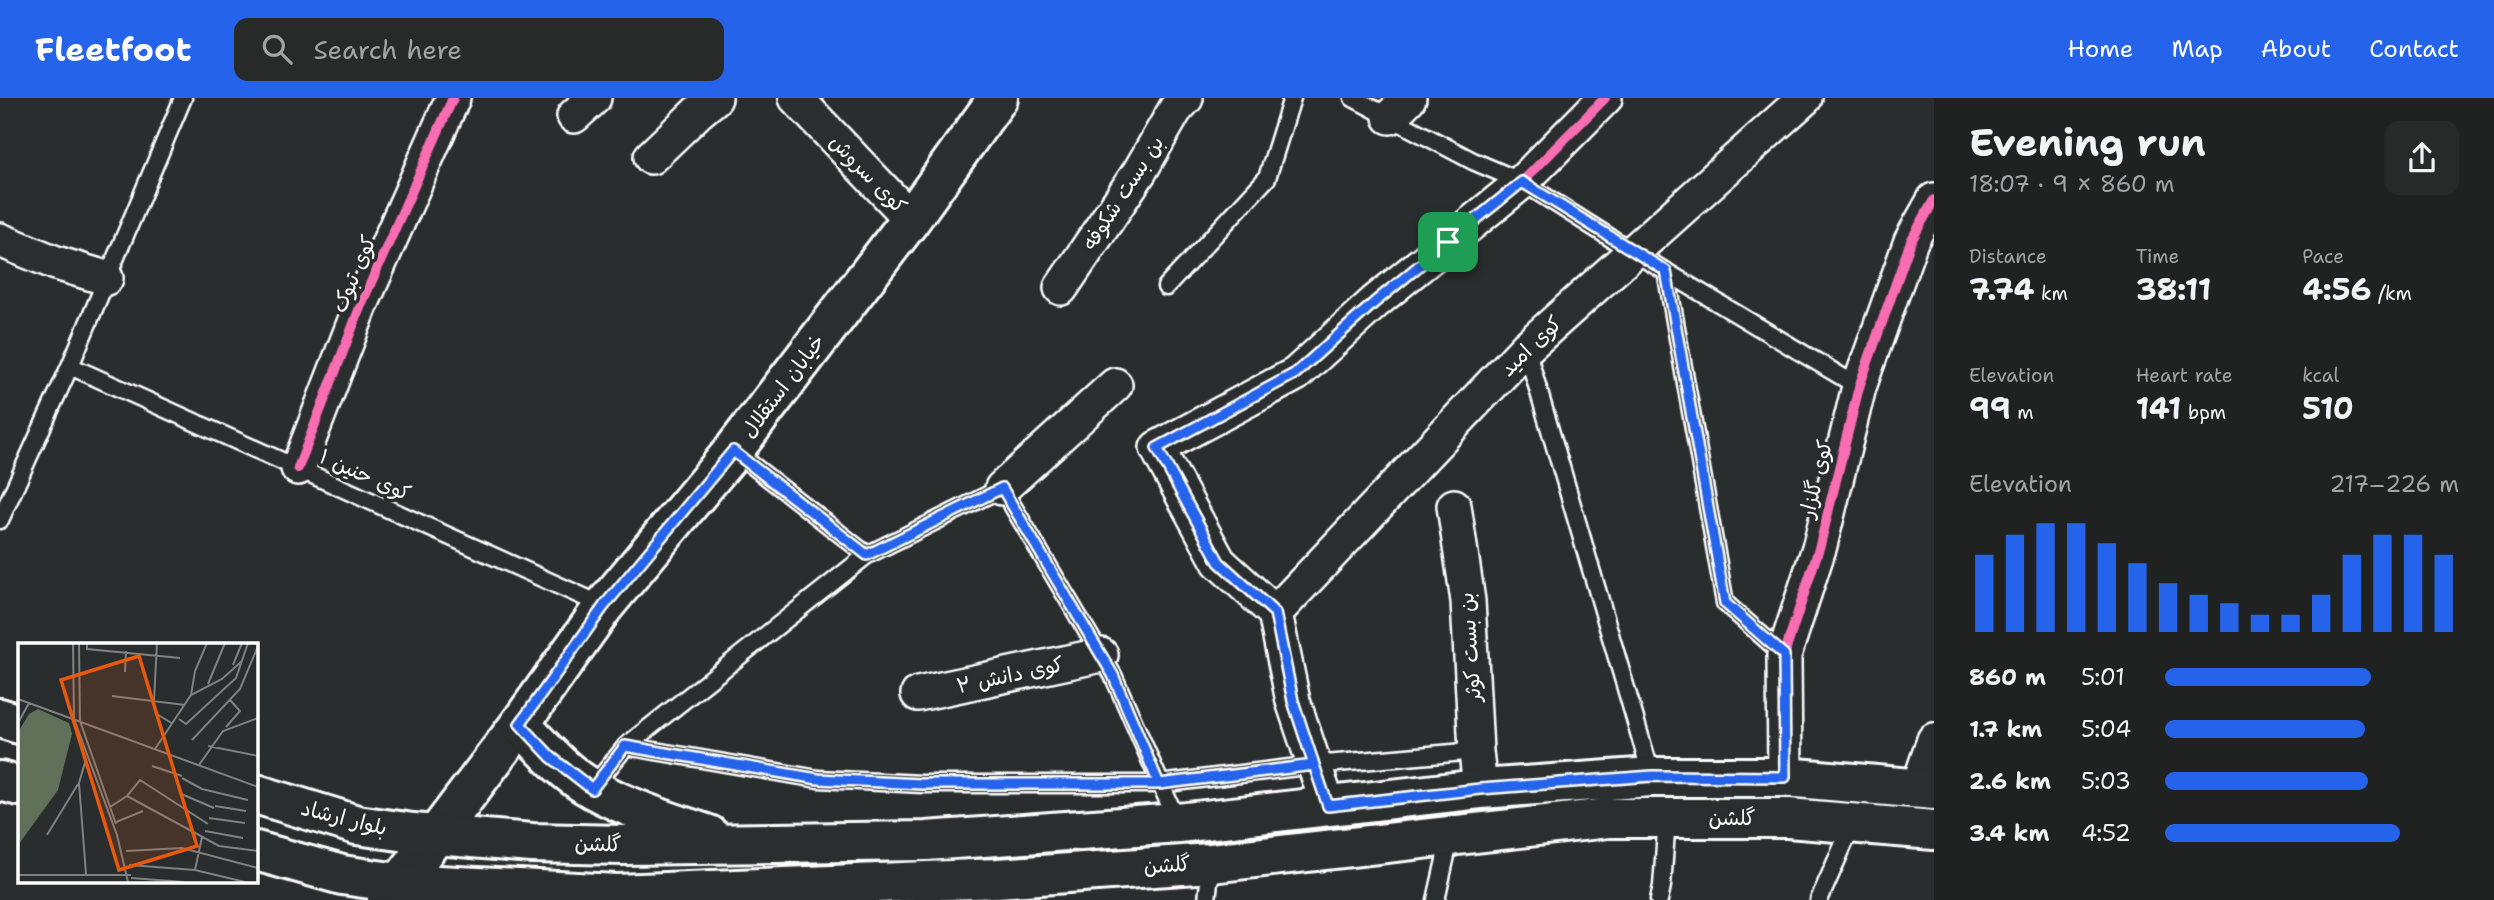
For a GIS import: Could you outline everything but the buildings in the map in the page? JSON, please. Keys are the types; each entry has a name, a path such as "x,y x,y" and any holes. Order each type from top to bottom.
{"main road":[{"name":"خیابان استقلال","path":"393,892 520,724 604,606 733,451 911,219 998,98"},
{"path":"0,718 18,724"},
{"path":"520,724 551,757 592,789 668,821 731,843"},
{"name":"گلشن","path":"434,835 533,843 926,841 1178,823 1480,789 1652,776 1785,777 1926,789"},
{"path":"0,781 18,786"},
{"name":"بلوار ارشاد","path":"257,794 357,825 434,835"},
{"name":"گلشن","path":"393,892 820,892 998,884 1338,850 1608,818 1787,818 1934,830"},
{"path":"257,851 342,874 393,892"}],"street":[{"name":"کوی تبوک","path":"298,468 361,304 453,98"},
{"path":"651,157 715,98"},
{"name":"کوی سروش","path":"796,98 911,219"},
{"name":"بن بست شکوفه","path":"1061,288 1140,171 1175,110 1186,98"},
{"path":"1328,806 1293,701 1275,613 1219,562 1157,448 1296,373 1375,302 1522,182 1605,98"},
{"name":"کوی امید","path":"1275,613 1526,348 1805,98"},
{"name":"کوی گلزار","path":"1785,777 1784,655 1820,545 1859,387 1911,241 1934,200"},
{"path":"0,240 106,278"},
{"path":"1002,488 1115,385"},
{"name":"بن بست کوثر","path":"1454,506 1468,601 1480,789"},
{"name":"کوی دانش ۲","path":"918,694 1101,655"},
{"path":"1926,789 1934,740"}],"lane":[{"path":"0,520 71,366 183,98"},
{"path":"1166,287 1267,178 1292,98"},
{"path":"1353,98 1399,108 1473,161 1522,182 1633,252 1859,387"},
{"path":"1666,271 1725,603 1784,655"},
{"path":"1526,348 1652,776"},
{"name":"کوی حنین ۱","path":"71,366 604,606"},
{"path":"733,451 867,555"},
{"path":"592,789 625,746 867,555 1002,488 1113,675 1178,823"},
{"path":"625,746 818,779 922,784 1159,784 1314,765 1476,751"},
{"path":"1658,900 1662,886 1667,818"},
{"path":"1819,900 1853,823"},
{"path":"1436,900 1451,835"},
{"path":"1207,900 1212,863"}],"cycle path":[{"path":"298,468 361,305 453,98"},
{"path":"1328,806 1293,701 1275,613 1219,562 1157,448 1296,374 1375,302 1522,182 1605,98"},
{"path":"1785,777 1784,655 1820,545 1859,387 1911,241 1934,200"}],"route":[{"path":"1448,242 1375,302 1296,373 1157,448 1219,562 1275,613 1293,701 1314,765 1159,784 922,784 818,779 625,746 592,789 551,757 520,724 604,606 733,451 867,555 1002,488 1113,675 1159,784 1236,774 1314,765 1328,806 1480,789 1652,776 1785,777 1784,655 1725,603 1666,271 1522,182 1448,242"}]}
